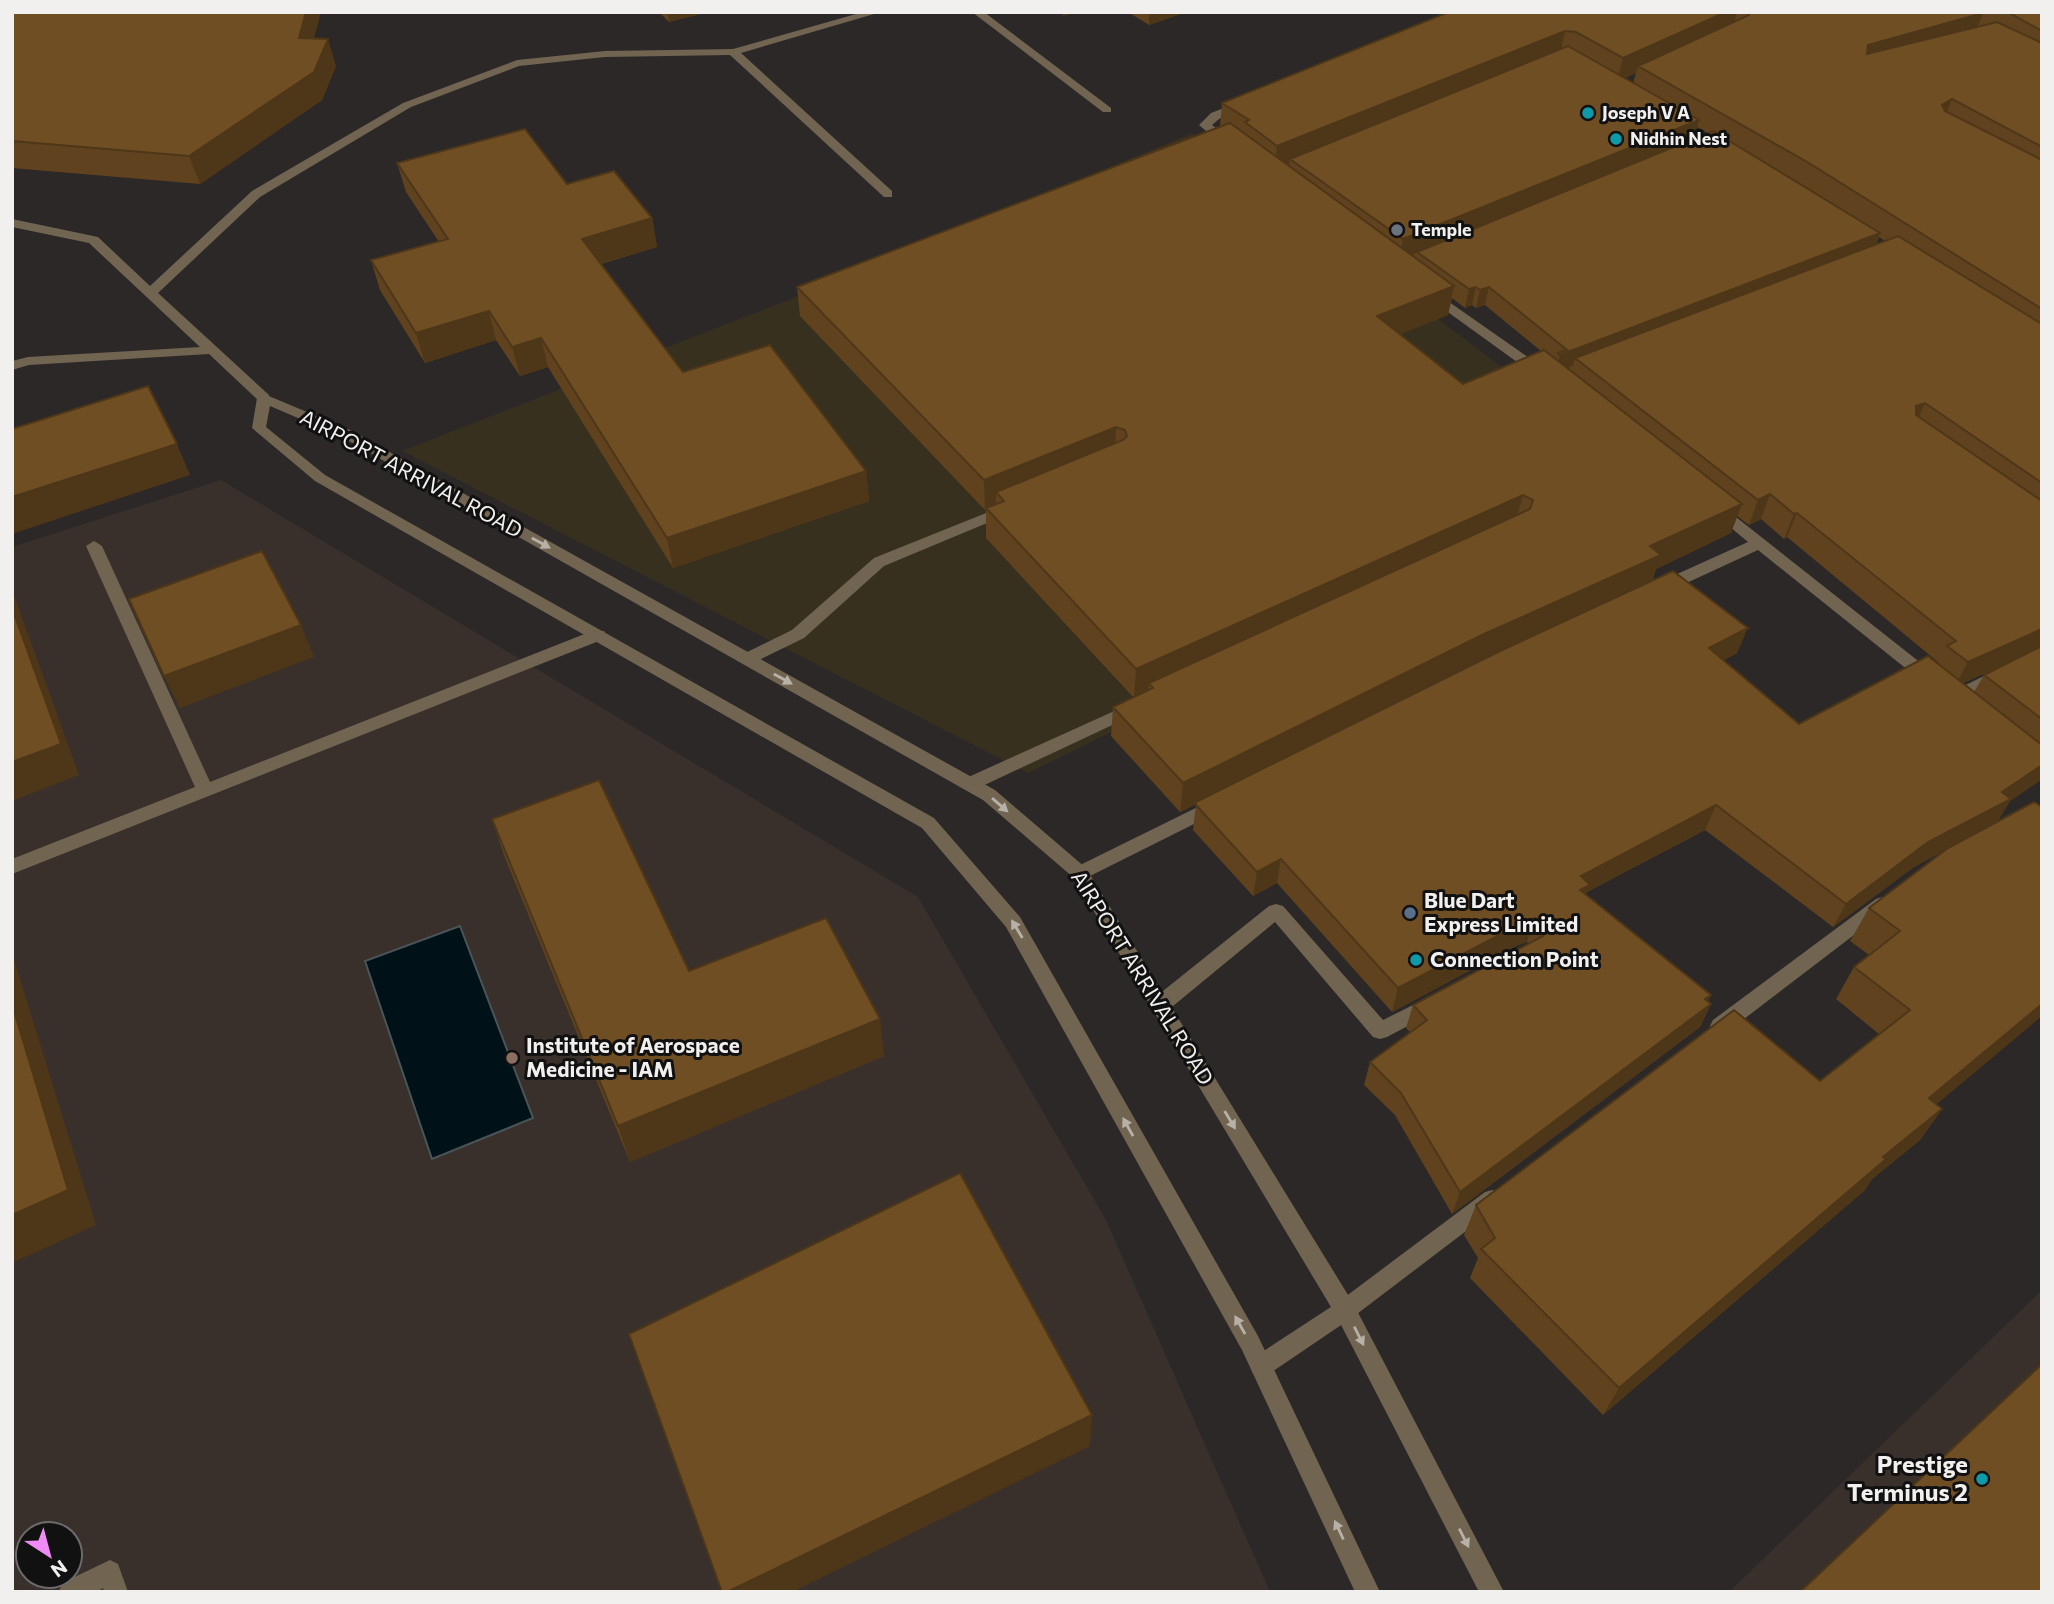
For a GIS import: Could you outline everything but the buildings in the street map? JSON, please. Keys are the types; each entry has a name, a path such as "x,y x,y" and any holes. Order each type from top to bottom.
{"street":[{"path":"150,293 256,194 407,105 517,63 605,54 733,52 876,12"},
{"path":"977,12 1107,110"},
{"path":"733,52 888,194"},
{"path":"1244,156 1205,125 1215,116 1253,100"},
{"path":"12,223 93,240 264,398"},
{"path":"1419,285 1553,381"},
{"path":"12,366 28,361 212,350"},
{"name":"AIRPORT ARRIVAL ROAD","path":"1368,1592 1261,1366 1013,922 928,823 320,478 259,428 264,398 345,433 989,795 1080,873 1345,1310 1492,1592"},
{"path":"1705,500 1958,702 2042,654"},
{"path":"747,659 798,634 879,562 1016,506"},
{"path":"1647,595 1759,543"},
{"path":"94,546 205,790"},
{"path":"12,867 598,635"},
{"path":"970,784 1153,699"},
{"path":"1080,873 1227,799"},
{"path":"1700,1042 1899,891"},
{"path":"1160,1004 1276,911 1380,1031 1453,992"},
{"path":"1261,1366 1345,1310 1512,1184"},
{"path":"71,1592 110,1572 116,1592"}],"shaded area":[{"path":"1192,133 1651,480 1481,551 1028,773 402,451 885,262"},
{"name":"Institute of Aerospace Medicine - IAM","path":"221,480 918,897 1106,1220 1270,1592 12,1592 12,547"},
{"path":"460,926 533,1118 432,1159 365,961"},
{"path":"2042,1290 2042,1592 1729,1592"}],"place":[{"name":"Joseph V A","path":"1588,113"},
{"name":"Nidhin Nest","path":"1616,139"},
{"name":"Temple","path":"1397,230"},
{"name":"Blue Dart Express Limited","path":"1410,913"},
{"name":"Connection Point","path":"1416,960"},
{"name":"Institute of Aerospace Medicine - IAM","path":"512,1058"},
{"name":"Prestige Terminus 2","path":"1982,1479"}]}
